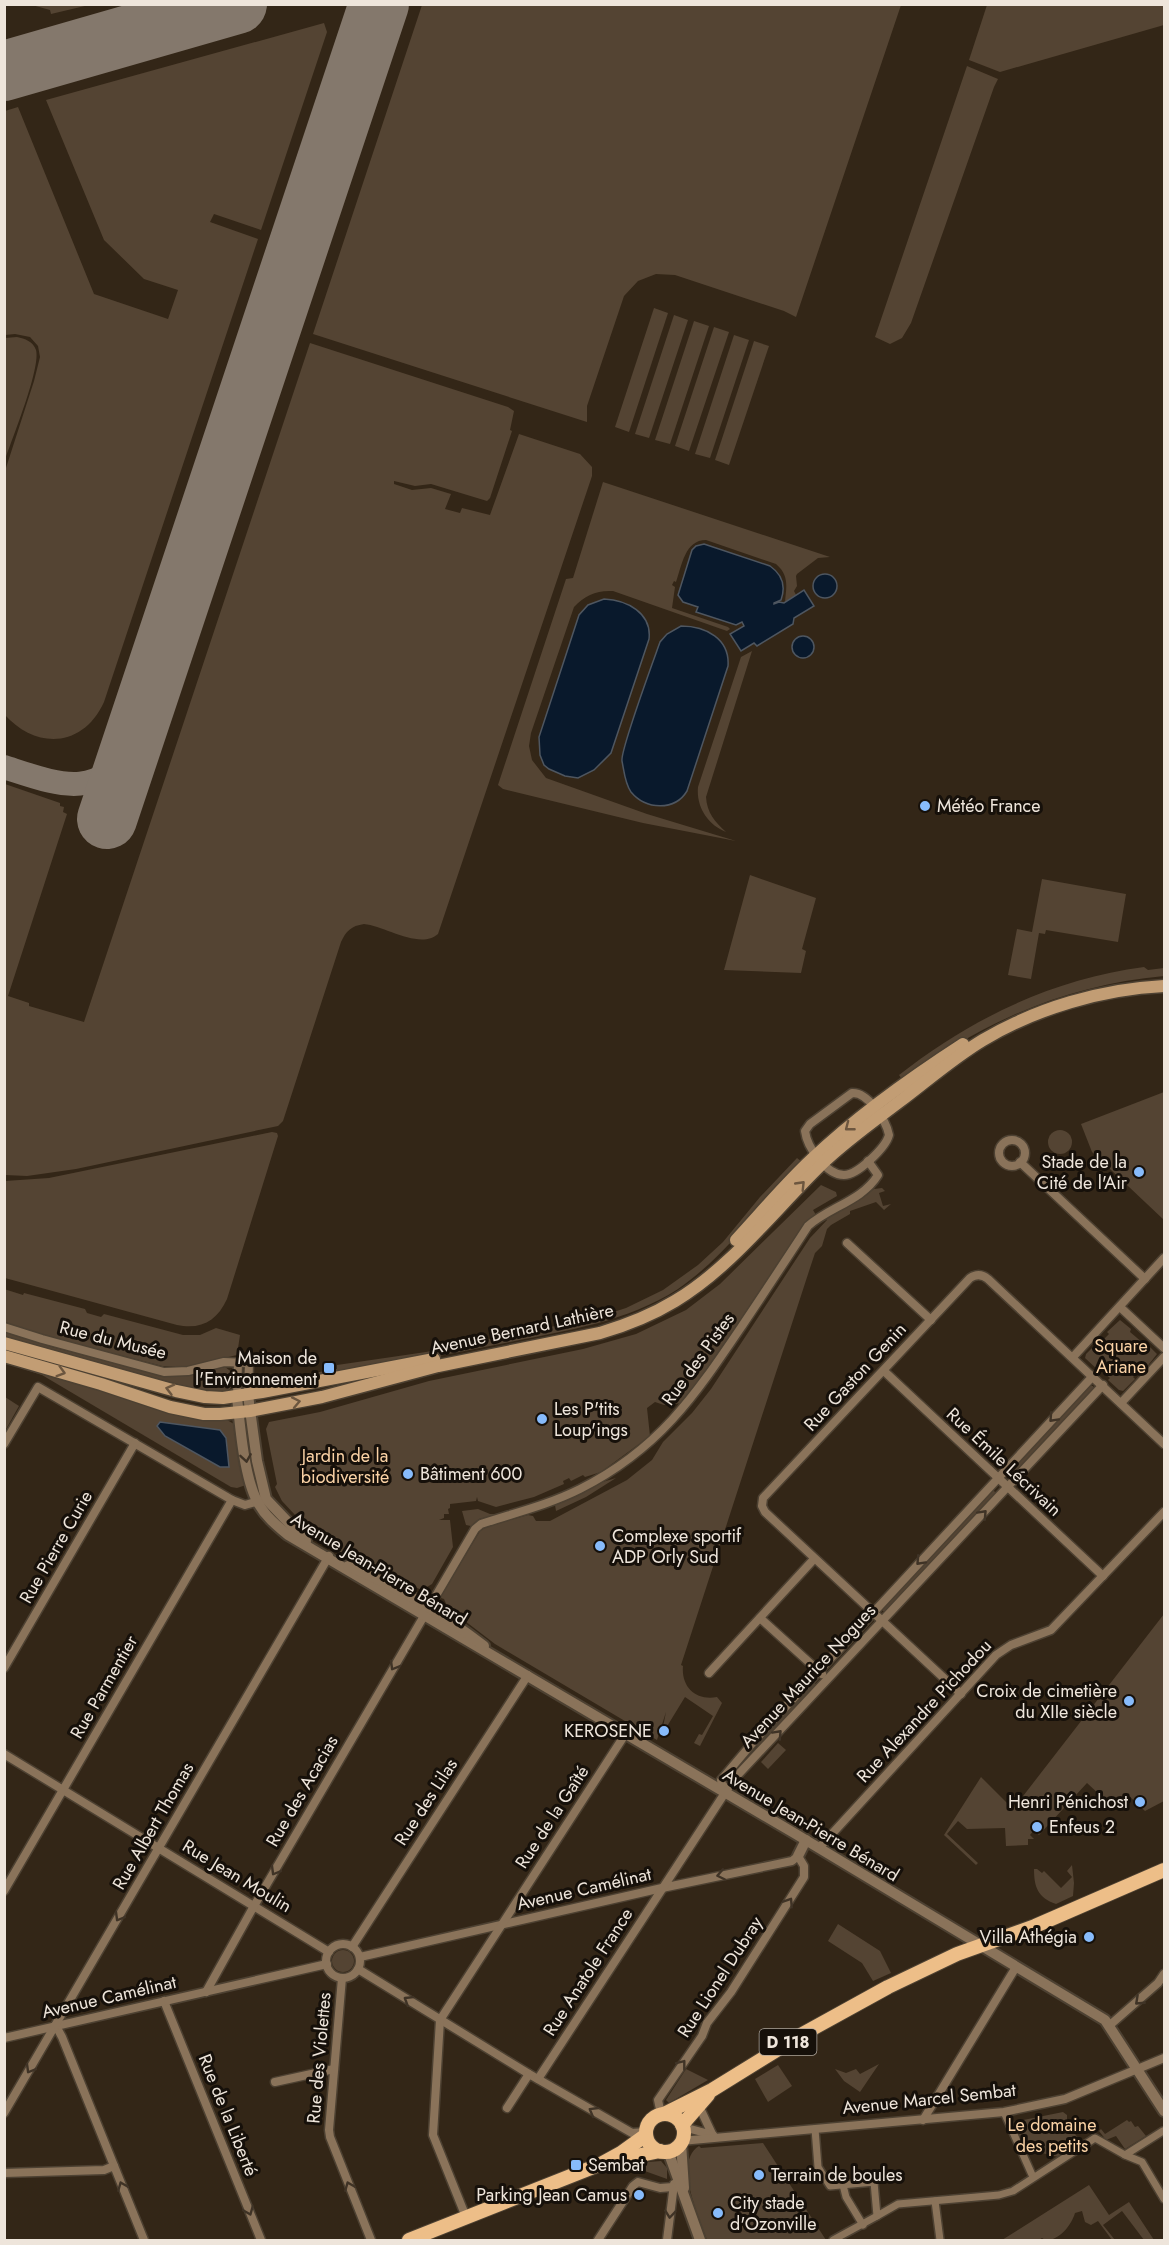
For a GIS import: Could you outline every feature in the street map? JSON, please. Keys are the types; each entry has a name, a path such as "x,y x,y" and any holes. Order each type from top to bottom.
{"main road":[{"name":"Avenue Bernard Lathière","path":"4,1343 192,1395 243,1396 612,1322 647,1309 678,1292 713,1264 820,1159 961,1045 1019,1015 1061,999 1092,990 1164,979"},
{"name":"Avenue Bernard Lathière","path":"877,1112 1003,1029 1047,1010 1084,999 1164,986"},
{"name":"Avenue Bernard Lathière","path":"4,1356 170,1407 204,1414 244,1412 322,1397 438,1366 600,1333 648,1316 677,1300 718,1268 820,1159"},
{"name":"D 118","path":"663,2114 712,2090 801,2035 872,1997 985,1949 1065,1921 1104,1898 1164,1870"},
{"name":"D 118","path":"682,2134 712,2090"},
{"path":"409,2241 427,2237 466,2217 601,2164 621,2153 646,2133 652,2119 663,2114 676,2118 682,2134 664,2151 601,2164"},
{"path":"646,2133 650,2145 664,2151"}],"street":[{"path":"852,1093 860,1093 877,1112 887,1126 888,1138 884,1147 854,1172 845,1175 835,1173 820,1159 806,1135 806,1128 810,1124 852,1093"},
{"name":"Rue des Pistes","path":"426,1612 469,1538 481,1524 537,1508 591,1483 626,1461 674,1420 701,1387 808,1226 820,1216 861,1193 875,1180 878,1175 868,1161"},
{"path":"1020,1162 1145,1279"},
{"path":"847,1243 931,1320"},
{"path":"1164,1258 1073,1357 1164,1444"},
{"name":"Rue Gaston Genin","path":"814,1559 765,1512 762,1506 763,1498 970,1278 976,1275 984,1276 1073,1357"},
{"path":"1120,1307 1164,1348"},
{"name":"Rue du Musée","path":"4,1327 42,1340 164,1371 188,1371 224,1362 249,1363 243,1396"},
{"path":"1121,1403 1164,1357"},
{"path":"238,1362 243,1396"},
{"name":"Rue Émile Lécrivain","path":"884,1371 1102,1576"},
{"name":"Avenue Maurice Nogues","path":"724,1792 721,1780 755,1740 1093,1376"},
{"name":"Avenue Maurice Nogues","path":"724,1792 741,1770 772,1741 1103,1385"},
{"path":"4,1444 38,1387 232,1500 245,1505 261,1500"},
{"name":"Avenue Jean-Pierre Bénard","path":"243,1396 250,1481 270,1520 288,1535 473,1636 493,1655 806,1840 1110,2025"},
{"name":"Rue Pierre Curie","path":"4,1668 135,1443"},
{"name":"Rue Parmentier","path":"4,1891 232,1500"},
{"name":"Rue Alexandre Pichodou","path":"819,1848 996,1655 1011,1645 1051,1630 1164,1512"},
{"name":"Rue Albert Thomas","path":"4,2113 328,1558"},
{"path":"709,1673 814,1559 961,1694"},
{"name":"Rue des Acacias","path":"206,1992 426,1612"},
{"path":"760,1618 828,1680"},
{"name":"Rue des Lilas","path":"352,1947 528,1676"},
{"name":"Rue de la Gaîté","path":"466,2217 433,2135 440,2020 626,1733"},
{"name":"Rue Jean Moulin","path":"4,1754 329,1952"},
{"name":"Rue Anatole France","path":"537,2079 724,1792"},
{"path":"798,1857 806,1840"},
{"name":"Avenue Camélinat","path":"360,1957 798,1857"},
{"name":"Rue Lionel Dubray","path":"663,2114 658,2100 702,2036 707,2024 731,1992 804,1877 804,1866 798,1857"},
{"path":"342,1944 352,1947 360,1957 358,1969 352,1976 342,1978 332,1974 327,1964 329,1952 342,1944"},
{"name":"Avenue Camélinat","path":"4,2038 327,1964"},
{"path":"923,2120 1016,1967"},
{"path":"358,1969 537,2079 632,2133 646,2133"},
{"path":"1164,1974 1158,1983 1110,2025 1136,2070 1164,2111"},
{"name":"Rue des Violettes","path":"342,1978 330,2137 371,2241"},
{"name":"Rue de la Liberté","path":"164,2001 261,2241"},
{"path":"56,2026 144,2241"},
{"name":"Avenue Marcel Sembat","path":"682,2134 716,2136 1004,2112 1065,2099 1164,2058"},
{"path":"275,2082 334,2068"},
{"path":"507,2108 529,2074"},
{"path":"699,2106 716,2136"},
{"path":"1004,2112 1033,2177"},
{"path":"815,2129 818,2167 830,2186 874,2182 877,2216"},
{"path":"1125,2155 1163,2131"},
{"path":"682,2134 684,2194"},
{"name":"Avenue Marcel Sembat","path":"682,2134 716,2136"},
{"path":"833,2240 898,2204 999,2195 1013,2191 1095,2138 1142,2162 1164,2199"},
{"path":"664,2151 684,2194 700,2241"},
{"path":"4,2173 104,2170 114,2166"},
{"path":"667,2241 676,2175"},
{"path":"598,2241 633,2186 638,2182 660,2188 674,2187"},
{"path":"843,2185 846,2197 863,2225"},
{"path":"935,2201 940,2241"}],"green space":[{"path":"32,5 89,5 51,14 50,10"},
{"path":"422,5 901,5 796,317 675,275 656,274 638,281 624,296 587,406 587,422 313,334"},
{"path":"987,5 1164,5 1164,25 1000,72 969,60"},
{"path":"324,23 327,32 261,230 214,214 210,222 258,239 104,702 95,717 72,736 58,739 30,734 4,714 5,471 40,357 38,346 30,337 5,335 5,111 18,107 94,294 168,319 178,290 144,279 104,240 46,100"},
{"path":"967,66 998,79 911,323 902,338 890,344 875,337"},
{"path":"654,308 668,313 629,432 615,427"},
{"path":"674,315 688,320 649,438 635,434"},
{"path":"694,321 709,326 670,444 655,440"},
{"path":"714,327 729,332 689,451 675,446"},
{"path":"734,335 749,340 710,458 695,454"},
{"path":"17,337 33,344 36,359 30,387 5,460 5,338"},
{"path":"754,341 769,346 729,465 715,460"},
{"path":"310,343 508,407 514,411 510,430 512,431 490,498 487,501 431,484 415,486 394,481 394,484 412,490 431,488 451,494 445,509 460,513 462,508 490,515 519,434 580,454 592,467 592,476 438,934 431,938 412,938 364,924 347,932 341,942 283,1121 278,1126 76,1169 27,1176 5,1175 5,784 60,803 60,806 64,807 63,812 67,814 8,996 29,1003 29,1006 84,1022"},
{"path":"603,482 830,557 818,558 797,574 797,586 794,591 796,595 785,602 785,578 776,564 706,540 693,544 685,555 676,582 674,581 672,585 675,587 672,608 728,627 730,629 727,631 613,591 602,591 587,596 574,607 531,733 529,746 532,760 546,778 647,814 736,841 643,823 503,789 498,785 566,579 573,578"},
{"path":"752,651 706,797 712,817 726,832 714,825 704,814 699,801 698,787 741,657"},
{"path":"750,875 816,898 802,949 806,951 801,973 724,970"},
{"path":"1042,879 1126,894 1118,942 1046,930 1045,934 1039,933 1031,979 1008,975 1017,929 1032,932"},
{"path":"1144,967 1148,970 1164,968 1164,976 1109,984 1056,998 1031,1008 956,1045 884,1094 882,1092 901,1078 899,1075 926,1055 984,1019 1014,1004 1077,981"},
{"name":"Stade de la Cité de l'Air","path":"1164,1092 1164,1220 1092,1152 1081,1124"},
{"path":"1060,1130 1065,1131 1071,1137 1071,1147 1065,1153 1060,1154 1055,1153 1049,1147 1048,1142 1049,1137 1055,1131"},
{"path":"272,1132 277,1133 278,1136 227,1299 218,1313 207,1322 194,1326 177,1325 5,1278 5,1181 49,1178"},
{"path":"797,1158 802,1162 728,1246 678,1289 638,1310 554,1333 277,1385 274,1374 308,1374 337,1369 337,1365 426,1352 595,1318 626,1308 663,1290 698,1265 723,1242 760,1197"},
{"name":"Jardin de la biodiversité","path":"821,1185 836,1192 837,1196 813,1210 816,1215 799,1232 683,1403 664,1405 655,1402 647,1408 650,1436 601,1472 585,1477 583,1475 571,1481 569,1478 563,1481 564,1484 534,1497 496,1507 478,1501 477,1497 476,1501 450,1504 449,1514 444,1514 444,1518 439,1520 450,1520 453,1547 432,1584 422,1590 367,1567 327,1546 316,1537 318,1532 313,1529 309,1530 282,1501 275,1487 277,1484 266,1429 269,1422 320,1412 429,1381 583,1349 636,1334 686,1310 720,1284"},
{"name":"Complexe sportif ADP Orly Sud","path":"882,1188 885,1191 879,1193 883,1206 891,1204 884,1210 876,1202 850,1211 850,1214 831,1225 827,1229 822,1246 815,1253 810,1268 681,1665 687,1686 691,1691 703,1697 717,1697 722,1703 700,1746 694,1743 699,1734 702,1735 713,1716 685,1697 666,1728 663,1727 666,1712 657,1740 495,1644 448,1608 444,1599 441,1598 442,1594 480,1531 488,1526 528,1515 533,1516 536,1521 550,1521 627,1480 652,1460 663,1442 692,1413 711,1389 810,1238 827,1220 826,1218 874,1189"},
{"path":"4,1289 85,1309 87,1313 101,1317 104,1314 183,1335 200,1335 216,1328 240,1335 237,1355 190,1366 162,1366 31,1332 5,1322"},
{"name":"Square Ariane","path":"1120,1320 1131,1329 1130,1332 1157,1354 1146,1368 1144,1366 1133,1377 1135,1379 1123,1391 1119,1390 1108,1380 1110,1378 1085,1358 1086,1354 1109,1334 1107,1332"},
{"path":"4,1332 162,1376 187,1376 225,1367 233,1373 235,1380 230,1389 224,1393 191,1390 5,1339"},
{"path":"4,1361 227,1420 234,1424 237,1430 246,1485 231,1487 42,1375"},
{"path":"1090,1386 1094,1388 1091,1393 1013,1477 1009,1476 1008,1473"},
{"path":"5,1397 19,1406 5,1431"},
{"path":"616,1478 586,1497 556,1511 555,1505 599,1483"},
{"path":"993,1489 996,1494 887,1612 883,1611 883,1606"},
{"path":"478,1509 490,1514 499,1514 479,1519 471,1526 466,1525 462,1511"},
{"path":"1164,1614 1164,1801 1145,1811 1127,1794 1114,1808 1087,1783 1039,1835 1034,1830 1030,1835 1034,1839 1028,1839 1028,1845 1006,1846 1005,1828 967,1829 958,1821 947,1834 978,1863 976,1865 944,1835 981,1777 1013,1809"},
{"path":"813,1682 817,1685 816,1688 760,1748 758,1747 756,1743"},
{"path":"778,1743 786,1750 768,1769 761,1762"},
{"path":"1072,1865 1073,1896 1056,1904 1045,1899 1036,1886 1034,1869 1042,1873 1044,1871 1061,1888 1072,1877 1067,1871"},
{"path":"838,1924 880,1951 891,1973 873,1981 862,1963 828,1941"},
{"path":"343,1950 351,1953 354,1961 351,1969 343,1972 335,1969 332,1961 335,1953"},
{"path":"879,2064 860,2092 844,2081 835,2069 846,2073 856,2069 860,2074"},
{"path":"778,2065 792,2086 768,2102 755,2079"},
{"path":"686,2069 708,2080 669,2103 666,2100"},
{"name":"Le domaine des petits","path":"1063,2112 1067,2115 1067,2123 1081,2142 1059,2157 1025,2149 1013,2122"},
{"path":"1127,2120 1131,2121 1135,2127 1138,2126 1146,2136 1125,2149 1116,2136 1106,2140 1099,2131 1101,2129 1105,2134"},
{"path":"763,2143 826,2240 707,2240 690,2190 688,2164 692,2154 699,2146 701,2148"},
{"path":"661,2161 667,2168 667,2179 642,2170 648,2162"},
{"path":"1089,2185 1109,2215 1129,2202 1154,2240 1144,2240 1122,2211 1103,2225 1115,2240 1112,2240 1098,2221 1091,2225 1085,2222 1082,2211 1075,2213 1067,2228 1050,2240 1042,2238 1039,2240 1002,2240"}],"water":[{"path":"704,544 774,569 781,577 783,590 781,600 774,604 784,603 804,590 814,606 794,618 793,624 757,646 754,643 741,651 730,634 744,626 742,622 736,625 696,612 698,607 683,602 678,595 692,550"},
{"path":"825,574 830,575 836,581 836,591 830,597 825,598 820,597 814,591 813,586 814,581 820,575"},
{"path":"604,599 629,605 642,615 649,630 649,639 611,753 594,770 578,778 565,776 544,765 540,755 539,737 579,615 588,605"},
{"path":"681,626 699,628 721,641 728,657 728,666 687,791 682,798 668,805 652,805 637,798 629,789 622,761 623,754 660,642 667,634"},
{"path":"803,636 811,639 814,647 811,655 803,658 795,655 792,647 795,639"},
{"path":"160,1422 220,1430 226,1438 229,1467 220,1467 165,1436 157,1426"}],"taxiway":[{"path":"4,55 39,59 97,44"},
{"path":"4,767 42,779 76,784 91,781 106,774 119,762 132,743"}],"runway":[{"path":"4,71 237,4"},
{"path":"107,819 379,4"}],"place":[{"name":"Météo France","path":"925,806"},
{"name":"Stade de la Cité de l'Air","path":"1139,1172"},
{"name":"Maison de l'Environnement","path":"329,1368"},
{"name":"Les P'tits Loup'ings","path":"542,1419"},
{"name":"Bâtiment 600","path":"408,1474"},
{"name":"Complexe sportif ADP Orly Sud","path":"600,1546"},
{"name":"Croix de cimetière du XIIe siècle","path":"1129,1701"},
{"name":"KEROSENE","path":"664,1731"},
{"name":"Henri Pénichost","path":"1140,1802"},
{"name":"Enfeus 2","path":"1037,1827"},
{"name":"Villa Athégia","path":"1089,1937"},
{"name":"Sembat","path":"576,2165"},
{"name":"Terrain de boules","path":"759,2175"},
{"name":"Parking Jean Camus","path":"639,2195"},
{"name":"City stade d'Ozonville","path":"718,2213"}]}
